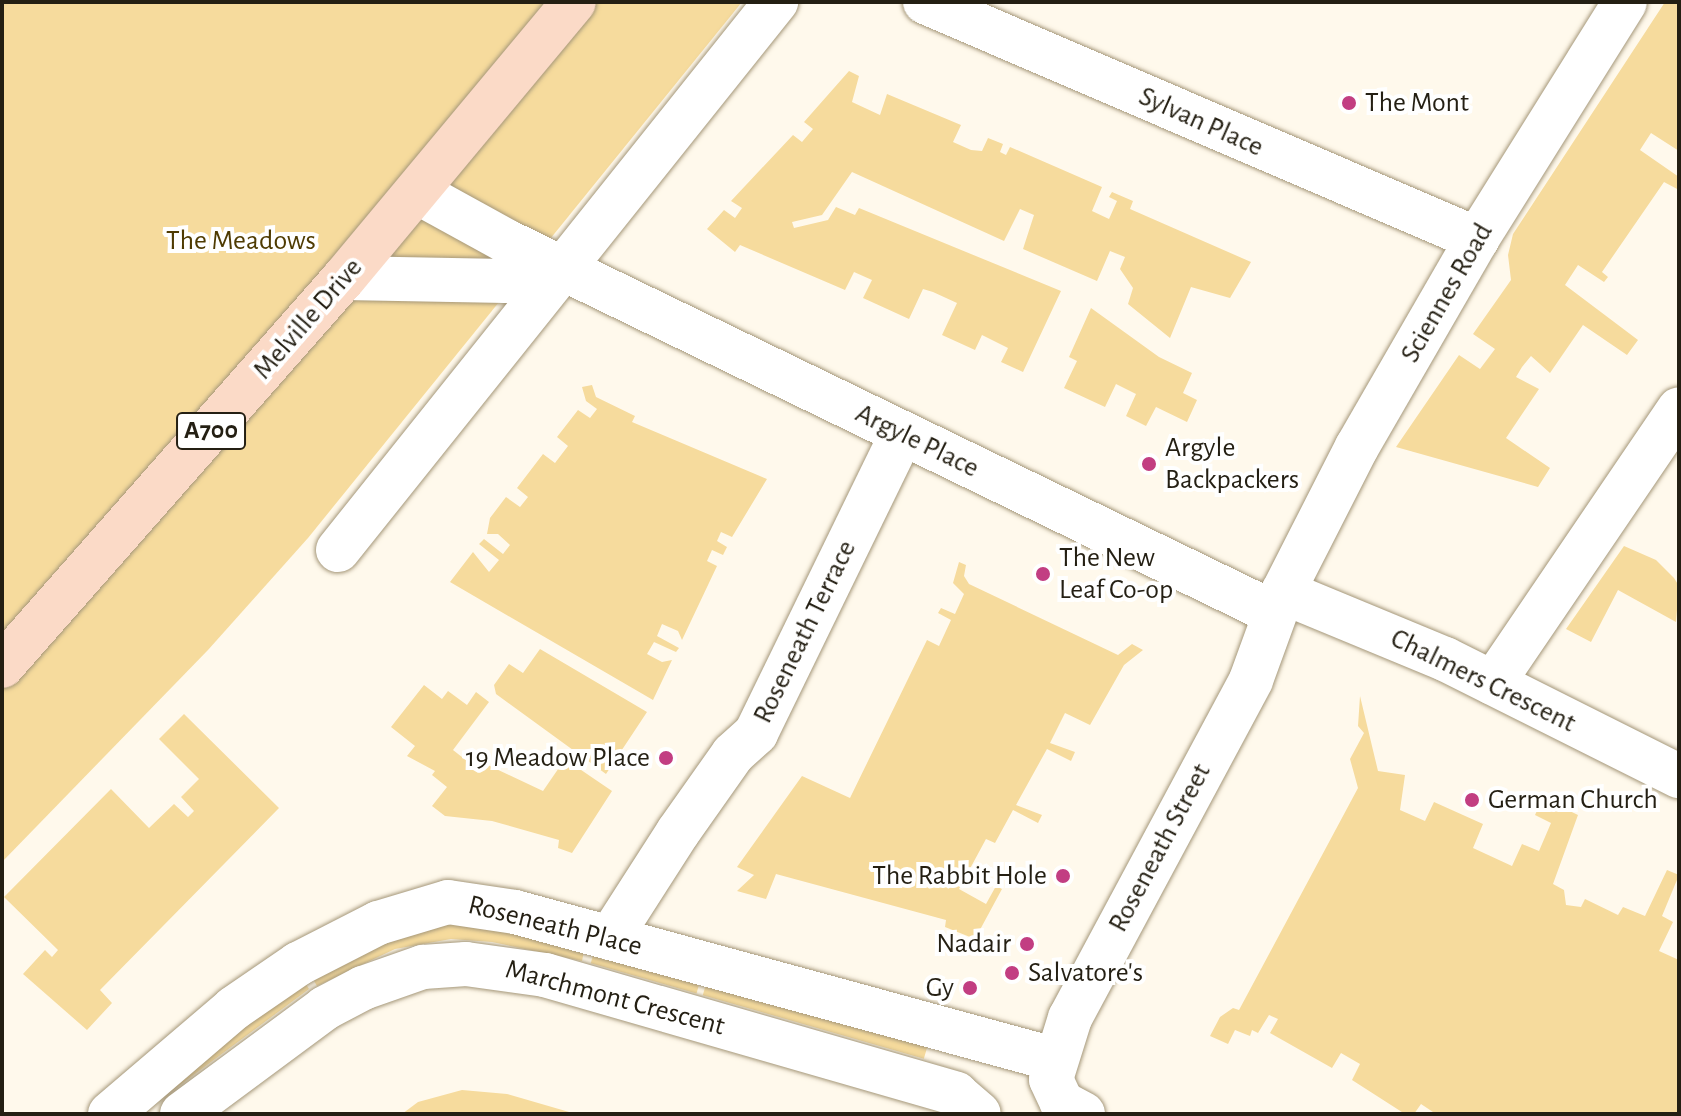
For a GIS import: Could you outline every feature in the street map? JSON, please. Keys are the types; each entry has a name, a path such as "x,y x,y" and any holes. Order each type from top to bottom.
{"main road":[{"name":"Melville Drive","path":"2,666 344,278 574,2"}],"street":[{"path":"338,550 776,2"},
{"name":"Sylvan Place","path":"925,2 1477,239"},
{"name":"Sciennes Road","path":"1279,602 1357,447 1477,239 1625,2"},
{"name":"Argyle Place","path":"417,192 561,268 902,434 1279,602"},
{"path":"344,278 506,281 561,268"},
{"path":"1493,683 1679,409"},
{"name":"Roseneath Terrace","path":"610,938 724,767 756,733 902,434"},
{"name":"Chalmers Crescent","path":"1279,602 1493,683 1679,776"},
{"name":"Roseneath Street","path":"1053,1059 1251,680 1279,602"},
{"name":"Roseneath Place","path":"110,1114 259,991 339,940 404,913 448,902 474,902 1053,1059"},
{"name":"Marchmont Crescent","path":"182,1114 325,1008 363,988 423,967 466,964 557,978 898,1077 956,1094 979,1114"},
{"path":"1053,1059 1051,1079 1072,1109"}],"green space":[{"name":"The Meadows","path":"2,2 742,2 308,538 208,650 2,862"},
{"path":"1665,2 1679,2 1679,151 1651,133 1640,150 1679,177 1679,190 1664,182 1602,272 1608,277 1604,282 1578,265 1565,285 1638,340 1627,355 1583,325 1550,373 1531,356 1522,367 1516,377 1539,389 1506,438 1550,468 1538,487 1396,447 1459,355 1480,369 1495,349 1473,334 1511,280 1508,255 1513,234"},
{"path":"849,71 859,76 852,102 880,115 887,94 961,125 953,142 971,150 982,151 988,138 1003,144 1000,152 1006,155 1010,147 1102,187 1092,211 1109,219 1117,201 1109,197 1112,192 1133,201 1130,209 1251,262 1230,298 1191,287 1170,338 1128,304 1133,288 1120,269 1125,257 1110,251 1097,281 1023,249 1034,215 1020,209 1004,241 852,172 822,215 792,222 794,228 828,220 836,207 855,215 859,208 1061,291 1023,372 1001,362 1008,348 982,335 975,350 942,335 957,303 933,292 923,289 909,319 863,298 872,280 854,272 845,290 740,245 735,252 707,229 724,210 735,218 742,208 731,201 793,135 802,142 813,129 804,122"},
{"path":"1091,308 1159,357 1192,373 1183,393 1197,400 1187,422 1156,407 1146,426 1126,416 1136,394 1116,384 1105,407 1064,388 1077,361 1069,357"},
{"path":"592,385 596,397 635,416 632,422 767,479 732,537 721,532 717,541 727,547 723,555 712,550 707,561 717,566 682,640 678,631 662,624 657,636 679,648 676,652 654,642 647,654 662,662 672,660 653,700 450,582 473,552 489,572 499,560 479,544 484,539 503,554 510,545 498,534 487,534 490,518 506,497 520,507 528,497 517,488 543,454 555,463 568,446 557,437 578,410 590,418 597,409 586,401 582,387"},
{"path":"1624,546 1656,560 1674,578 1679,586 1676,622 1618,590 1591,642 1566,629"},
{"path":"959,562 966,565 964,576 969,584 1118,655 1132,644 1143,650 1124,665 1090,725 1065,713 1050,743 1075,752 1071,761 1047,749 1016,805 1042,815 1038,823 1013,810 995,843 986,839 959,889 986,904 996,886 1002,889 975,939 945,927 946,920 776,874 766,899 737,891 754,875 737,867 802,776 850,798 927,640 939,646 951,620 938,613 941,608 955,614 964,594 953,583"},
{"path":"540,649 647,712 606,774 496,694 494,685 509,664 523,673"},
{"path":"424,685 442,699 448,691 467,705 476,692 489,702 453,750 467,761 475,759 543,791 565,759 612,791 572,853 558,848 559,840 492,821 445,816 432,806 447,787 432,775 435,771 407,756 415,746 391,727"},
{"path":"1360,696 1378,771 1405,775 1400,810 1425,821 1434,802 1483,824 1473,848 1512,866 1522,844 1539,851 1551,823 1535,815 1543,798 1578,815 1553,884 1564,890 1566,905 1581,907 1585,899 1618,915 1623,907 1645,916 1667,870 1679,875 1662,916 1673,922 1659,951 1679,960 1679,1114 1436,1114 1421,1104 1414,1114 1405,1114 1352,1080 1360,1064 1341,1053 1332,1068 1270,1033 1278,1019 1269,1015 1258,1033 1252,1030 1250,1036 1235,1030 1228,1044 1210,1036 1220,1017 1233,1008 1239,1010 1358,788 1350,759 1364,733 1358,726"},
{"path":"184,714 279,808 100,990 112,1003 87,1030 23,974 45,950 52,957 58,950 4,897 111,789 149,828 174,804 188,817 194,811 181,797 199,779 159,739"},
{"path":"422,917 586,942 582,961 492,942 451,939 395,949 317,986 307,969"},
{"path":"596,945 702,975 697,994 591,963"},
{"path":"300,974 309,989 141,1114"},
{"path":"708,977 929,1040 924,1059 703,995"},
{"path":"462,1090 507,1094 576,1114 402,1114 418,1102"}],"place":[{"name":"The Mont","path":"1349,103"},
{"name":"Argyle Backpackers","path":"1149,464"},
{"name":"The New Leaf Co-op","path":"1043,574"},
{"name":"19 Meadow Place","path":"666,758"},
{"name":"German Church","path":"1472,800"},
{"name":"The Rabbit Hole","path":"1063,876"},
{"name":"Nadair","path":"1027,944"},
{"name":"Salvatore's","path":"1012,973"},
{"name":"Gy","path":"970,988"}]}
